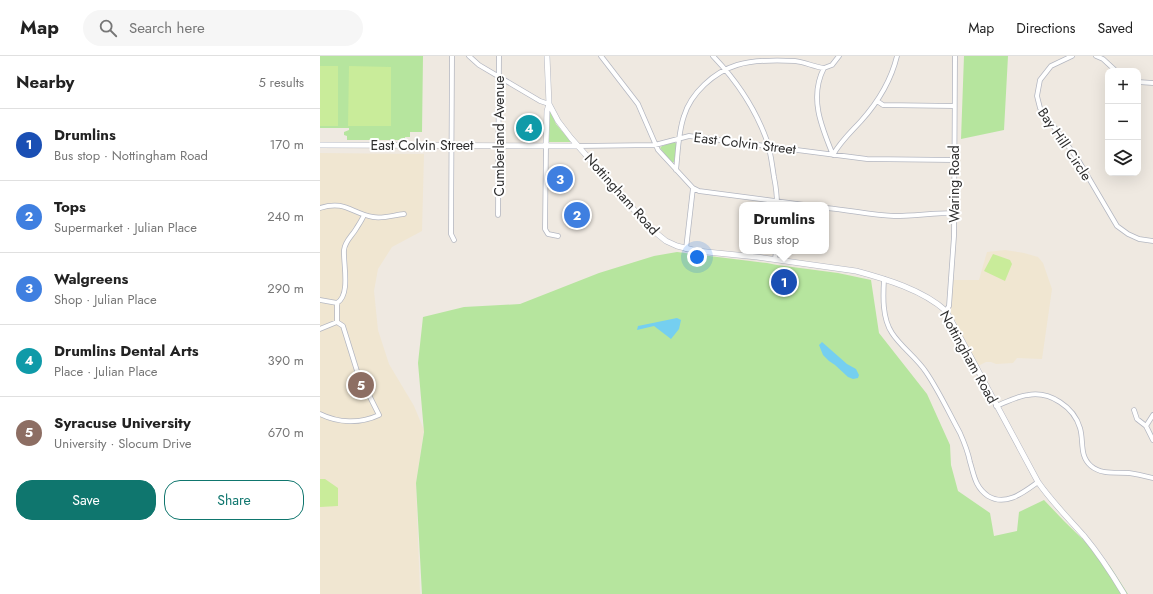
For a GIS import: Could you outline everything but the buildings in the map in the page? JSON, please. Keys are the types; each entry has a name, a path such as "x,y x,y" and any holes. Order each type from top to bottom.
{"street":[{"path":"452,56 451,234 454,240"},
{"path":"469,56 479,65 540,101 549,104 547,111 545,229 548,234 558,236"},
{"name":"Cumberland Avenue","path":"498,215 499,56"},
{"name":"Nottingham Road","path":"547,56 549,104 563,129 655,234 666,241 686,249 775,259 856,271 884,279 922,294 934,301 946,311 1038,482 1050,499 1084,537 1124,594"},
{"path":"601,56 638,104 658,150 693,188 699,191 770,202"},
{"path":"713,56 726,70 752,109 759,123 768,146 777,202"},
{"path":"676,170 684,116 689,104 697,92 707,83 726,70 737,65 763,61 793,61 824,68 832,65 839,56"},
{"path":"832,155 841,142 877,101 891,76 897,56"},
{"name":"Waring Road","path":"946,311 949,306 954,213 955,56"},
{"name":"Bay Hill Circle","path":"1072,56 1051,66 1040,80 1037,96 1040,108 1077,158 1117,226 1128,234 1139,239 1153,241"},
{"path":"1096,56 1103,59 1113,68"},
{"path":"824,68 819,80 817,105 821,126 832,155"},
{"path":"1141,82 1153,83"},
{"path":"877,101 883,105 954,106"},
{"name":"East Colvin Street","path":"320,145 655,145 689,136 867,159 954,160"},
{"path":"686,249 693,188"},
{"path":"320,208 339,205 349,207 364,215 379,218 404,214"},
{"path":"829,208 892,216 954,213"},
{"path":"337,322 337,303 342,298 345,285 345,246 364,215"},
{"path":"775,259 776,254"},
{"path":"884,279 885,317 888,325 893,334 925,370 936,388 962,438 977,484 982,490 993,498 1009,499 1024,492 1038,482"},
{"path":"320,300 337,303"},
{"path":"320,330 337,322"},
{"path":"320,414 338,421 370,418 379,415 357,371 344,326 337,322"},
{"path":"996,406 1020,396 1030,394 1048,396 1070,410 1078,422 1081,430 1084,457 1090,465 1101,472 1138,475 1153,478"},
{"path":"1134,410 1137,419 1146,426 1153,440"},
{"path":"1146,426 1153,415"}],"shaded area":[{"path":"320,153 424,154 422,231 392,247 378,269 374,291 378,330 389,364 414,406 424,430 416,483 420,594 320,594"},
{"path":"1005,250 1038,257 1043,263 1052,289 1042,359 1017,358 1013,363 996,364 986,362 978,366 951,313 952,280 979,280 987,252"}],"green space":[{"path":"320,56 423,56 422,132 410,132 410,137 405,137 405,140 347,140 347,136 344,135 344,132 349,130 349,128 320,128"},
{"path":"964,56 1008,56 1004,130 961,139"},
{"path":"320,66 338,66 338,126 320,126"},
{"path":"349,66 391,67 391,126 348,126"},
{"path":"550,111 556,124 571,142 549,142"},
{"path":"674,142 677,144 674,162 672,163 660,148"},
{"path":"677,252 838,273 871,280 879,333 927,394 950,445 951,465 958,491 990,513 994,536 1017,531 1019,512 1044,500 1110,566 1128,594 422,594 416,483 424,432 418,363 423,317 464,307 520,304 599,273 654,256"},
{"path":"993,254 1010,260 1012,264 1005,281 984,271"},
{"path":"320,479 325,479 338,488 338,506 320,507"}],"water":[{"path":"677,318 681,320 679,329 671,339 654,326 637,330 638,326"},
{"path":"822,342 847,364 856,369 859,375 858,378 853,379 848,377 823,355 819,345"}],"place":[{"name":"Drumlins Dental Arts","path":"529,128"},
{"name":"Walgreens","path":"560,179"},
{"name":"Tops","path":"577,215"},
{"name":"Drumlins","path":"784,282"},
{"name":"Syracuse University","path":"361,385"}]}
